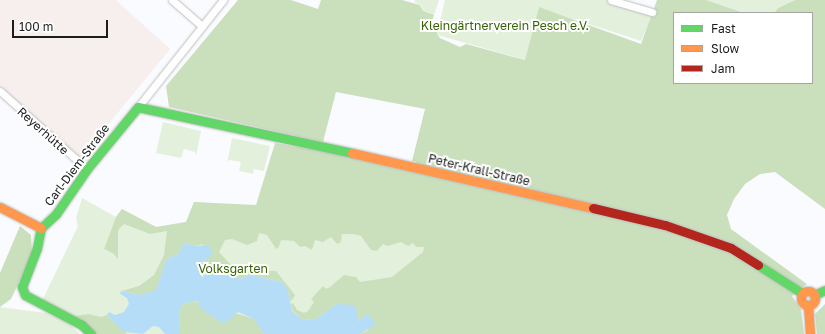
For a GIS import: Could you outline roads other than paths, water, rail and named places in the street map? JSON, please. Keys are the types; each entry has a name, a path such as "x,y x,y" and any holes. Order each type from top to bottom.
{"street":[{"path":"172,0 202,26"},
{"name":"Carl-Diem-Straße","path":"41,228 56,214 87,169 223,0"},
{"path":"611,0 652,12"},
{"name":"Reyerhütte","path":"0,92 87,169"},
{"name":"Peter-Krall-Straße","path":"138,106 487,182 665,225 731,248 802,293"},
{"path":"0,208 41,228 22,291 81,325 91,334"},
{"path":"809,290 814,295 814,302 808,305 801,301 802,293 809,290"},
{"path":"814,295 825,290"},
{"path":"808,305 810,334"}],"water":[{"path":"184,243 196,246 208,245 213,254 203,261 207,267 217,267 224,275 239,279 251,275 282,282 288,291 292,311 301,319 312,320 319,317 336,304 355,305 359,321 367,313 376,324 360,334 264,334 254,319 238,312 224,324 200,308 199,302 193,301 182,305 179,310 180,334 165,334 159,327 153,326 143,334 124,332 107,315 109,312 115,315 124,312 129,304 127,298 120,294 121,291 140,295 156,290 166,260 179,253"}],"park label":[{"name":"Kleingärtnerverein Pesch e.V.","path":"505,26"},
{"name":"Volksgarten","path":"233,269"}]}
